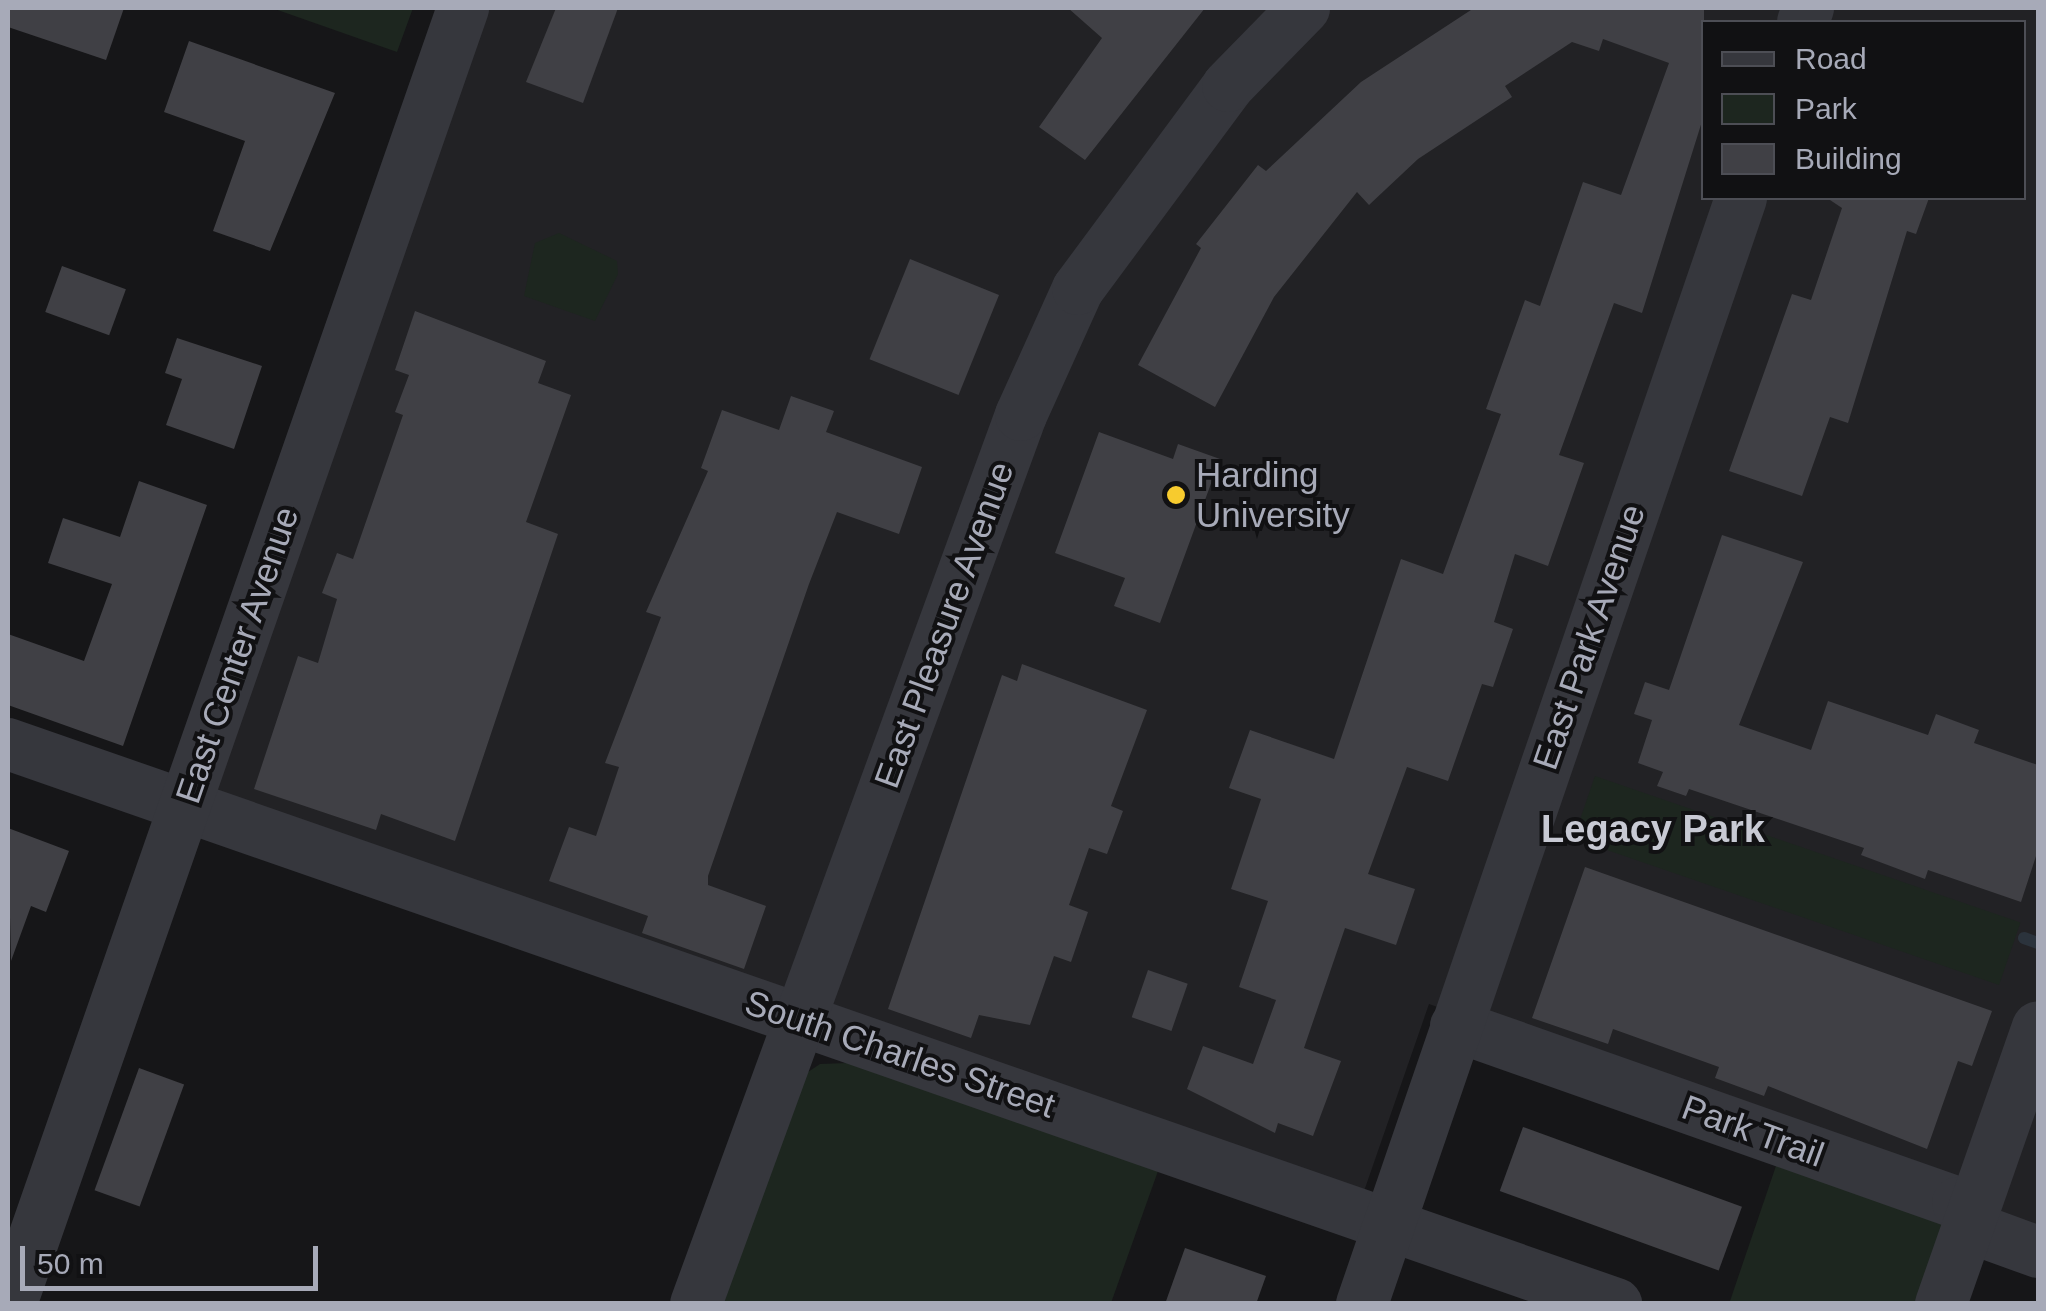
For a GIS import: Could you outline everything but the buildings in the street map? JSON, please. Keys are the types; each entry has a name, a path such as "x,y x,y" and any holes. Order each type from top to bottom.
{"street":[{"name":"East Center Avenue","path":"10,1304 463,8"},
{"name":"East Pleasure Avenue","path":"696,1304 1021,414 1078,289 1228,86 1304,8"},
{"name":"East Park Avenue","path":"1362,1304 1740,200"},
{"name":"South Charles Street","path":"8,744 1616,1304"},
{"name":"Park Trail","path":"1456,1026 1958,1203 1983,1232 2038,1252"},
{"path":"1941,1304 2038,1027"}],"shaded area":[{"name":"Harding University","path":"481,8 2038,8 2038,1239 1959,1192 1429,1004 1362,1197 210,793"}],"green space":[{"path":"272,8 413,8 397,52"},
{"path":"559,233 617,261 618,274 595,321 524,296 535,243"},
{"path":"1595,776 2020,923 1999,985 1574,838"},
{"path":"848,1063 1158,1171 1111,1303 721,1304 802,1076 820,1064"},
{"path":"1778,1160 1950,1219 1921,1303 1729,1304"}],"waterway":[{"path":"2024,938 2038,943"}],"place":[{"name":"Harding University","path":"1176,495"}],"district":[{"name":"Legacy Park","path":"1653,830"}]}
